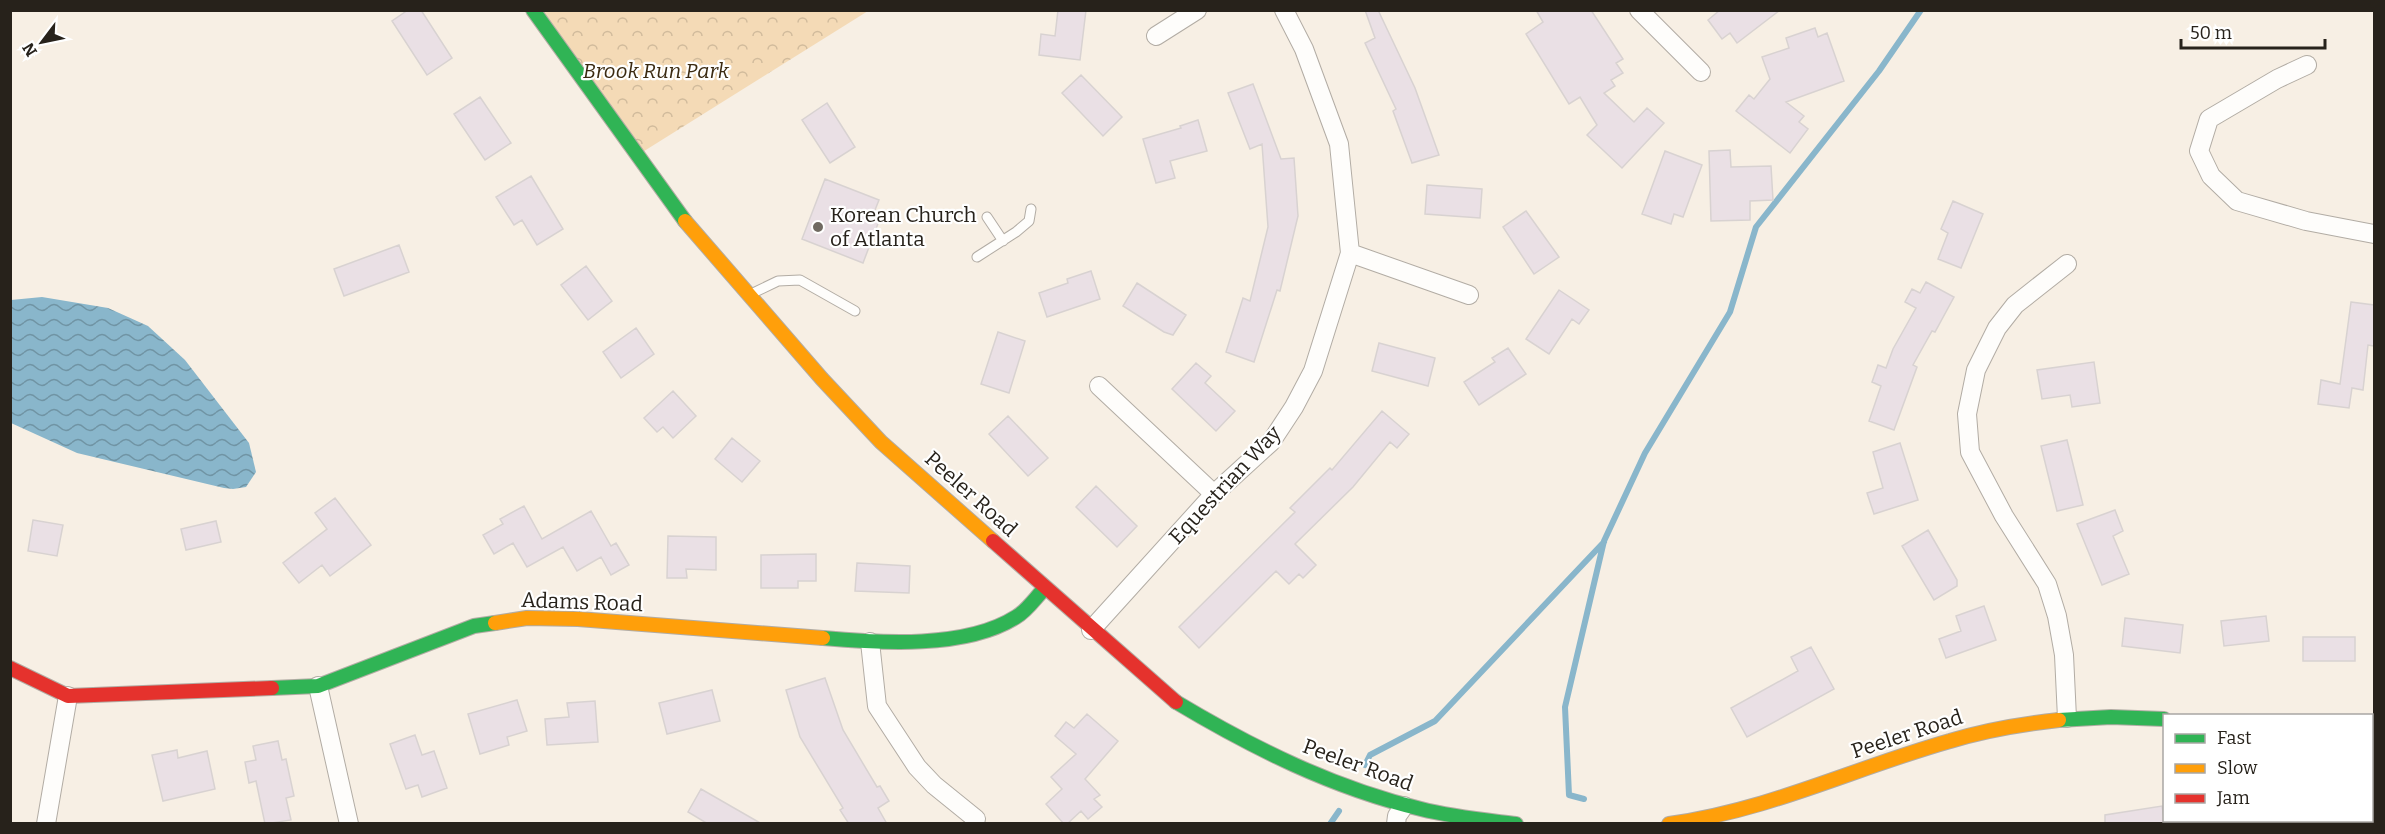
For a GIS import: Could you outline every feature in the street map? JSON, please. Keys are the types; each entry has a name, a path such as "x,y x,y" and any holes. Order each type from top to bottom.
{"street":[{"name":"Peeler Road","path":"533,10 677,209 822,379 880,442 1168,697 1217,727 1308,773 1404,806 1516,824"},
{"path":"1156,36 1197,10"},
{"name":"Equestrian Way","path":"1091,630 1214,494 1271,442 1294,407 1313,371 1350,253 1339,144 1304,49 1284,10"},
{"path":"1638,10 1701,72"},
{"path":"2307,65 2277,79 2209,119 2199,151 2211,176 2237,201 2306,220 2374,234"},
{"path":"1350,253 1469,295"},
{"path":"2067,264 2015,305 1997,328 1976,370 1966,414 1970,452 2004,516 2047,584 2057,616 2064,656 2067,718"},
{"path":"1099,386 1214,494"},
{"name":"Adams Road","path":"10,668 68,696 318,686 474,626 527,618 578,619 870,642 928,641 981,632 1017,618 1045,588"},
{"path":"870,642 877,706 917,767 934,785 976,819"},
{"path":"318,686 349,824"},
{"path":"46,824 68,696"},
{"name":"Peeler Road","path":"1669,824 1732,812 1775,800 1951,740 2000,728 2067,718 2163,719"},
{"path":"1396,824 1397,816 1404,806"}],"lane":[{"path":"977,257 1029,221 1030,209"},
{"path":"987,218 1003,241"},
{"path":"749,295 778,281 800,280 855,311"}],"green space":[{"name":"Brook Run Park","path":"539,11 868,11 641,153"}],"water":[{"path":"42,297 108,308 148,326 185,360 249,443 256,472 246,487 224,488 77,453 11,423 11,300"}],"building":[{"path":"408,10 421,10 452,58 427,75 392,21"},
{"path":"1058,10 1086,10 1080,60 1039,55 1041,34 1055,36"},
{"path":"1365,10 1378,10 1415,88 1439,155 1412,163 1393,111 1396,109 1365,43 1375,38"},
{"path":"1536,10 1591,10 1623,59 1616,63 1623,73 1611,80 1615,86 1604,93 1634,122 1647,108 1664,123 1622,168 1587,135 1597,125 1580,97 1569,104 1526,34 1543,22"},
{"path":"1720,10 1780,10 1737,43 1730,33 1722,39 1708,20"},
{"path":"1815,28 1818,37 1827,33 1844,81 1786,102 1804,116 1799,122 1808,129 1790,153 1736,111 1749,95 1754,99 1770,79 1762,57 1789,48 1786,38"},
{"path":"1081,75 1122,117 1103,136 1062,93"},
{"path":"1253,84 1281,159 1294,158 1298,216 1280,291 1277,290 1254,362 1226,352 1243,298 1250,301 1268,227 1262,144 1250,149 1228,93"},
{"path":"480,97 511,143 485,160 454,114"},
{"path":"827,103 855,147 830,163 802,120"},
{"path":"1198,120 1207,151 1170,161 1175,178 1156,183 1143,139 1181,128 1180,126"},
{"path":"1730,150 1731,167 1771,166 1773,200 1750,201 1750,220 1711,221 1709,151"},
{"path":"1665,151 1702,165 1683,217 1674,214 1671,224 1642,214"},
{"path":"531,176 563,229 537,245 522,220 514,225 496,197"},
{"path":"825,179 879,200 875,210 882,213 863,263 802,239"},
{"path":"1427,185 1482,189 1480,218 1425,214"},
{"path":"1953,201 1983,214 1961,268 1938,259 1948,233 1941,229"},
{"path":"1526,211 1559,257 1534,274 1503,227"},
{"path":"399,245 409,272 344,296 334,269"},
{"path":"586,266 612,301 588,320 561,285"},
{"path":"1091,271 1100,299 1047,317 1039,293 1068,283 1067,279"},
{"path":"1926,282 1954,297 1935,332 1932,331 1913,365 1917,367 1894,430 1869,421 1881,386 1872,382 1878,365 1886,368 1893,349 1916,308 1905,302 1912,289 1920,293"},
{"path":"1137,283 1186,315 1173,335 1164,332 1123,306"},
{"path":"1559,290 1589,310 1579,324 1572,319 1549,354 1526,339"},
{"path":"2351,302 2374,305 2374,346 2368,345 2363,390 2352,388 2349,408 2318,404 2321,380 2340,384"},
{"path":"636,328 654,354 621,378 603,352"},
{"path":"998,332 1025,341 1009,393 981,384"},
{"path":"1379,343 1435,358 1428,386 1372,371"},
{"path":"1508,348 1526,374 1479,405 1464,382 1495,362 1492,358"},
{"path":"2094,362 2100,403 2072,407 2070,395 2042,399 2037,370"},
{"path":"1196,363 1211,376 1205,383 1235,411 1216,431 1172,389"},
{"path":"673,391 696,416 673,438 663,427 657,432 644,418"},
{"path":"1382,411 1409,434 1397,448 1390,442 1353,487 1295,544 1316,565 1303,578 1299,574 1289,584 1276,571 1199,648 1179,627 1295,512 1290,508 1330,468 1332,470"},
{"path":"1008,416 1048,458 1028,476 989,434"},
{"path":"732,438 760,461 742,482 715,459"},
{"path":"2067,440 2083,505 2057,511 2041,446"},
{"path":"1900,443 1918,500 1874,514 1867,493 1883,488 1873,452"},
{"path":"1096,486 1137,526 1117,547 1076,507"},
{"path":"335,498 371,545 330,576 322,565 299,583 283,563 327,529 315,513"},
{"path":"524,506 542,539 591,511 611,546 616,543 629,565 611,575 601,557 577,571 563,547 527,567 513,543 494,554 483,535 503,524 500,519"},
{"path":"2115,510 2123,531 2113,536 2129,574 2102,585 2077,524"},
{"path":"33,520 63,525 57,556 28,551"},
{"path":"216,521 221,542 186,550 181,529"},
{"path":"1928,530 1957,580 1957,586 1934,600 1902,546"},
{"path":"668,536 716,537 716,570 686,569 687,578 667,578"},
{"path":"816,554 816,581 798,581 798,588 761,588 761,555"},
{"path":"857,563 910,566 909,593 855,591"},
{"path":"1984,606 1996,640 1946,658 1939,639 1961,631 1956,616"},
{"path":"2266,616 2269,641 2224,646 2221,621"},
{"path":"2125,618 2183,625 2180,653 2122,646"},
{"path":"2303,637 2355,637 2355,661 2303,661"},
{"path":"1811,647 1834,689 1747,737 1731,708 1798,671 1791,657"},
{"path":"825,678 843,730 877,787 880,786 889,801 878,808 887,824 849,824 840,810 843,808 800,737 786,690"},
{"path":"712,690 720,721 667,734 659,703"},
{"path":"517,700 527,731 507,737 509,745 480,754 468,714"},
{"path":"595,701 598,742 547,745 545,719 569,717 567,703"},
{"path":"1087,714 1118,741 1085,779 1100,795 1094,799 1102,807 1088,819 1081,811 1067,824 1064,824 1046,804 1062,789 1051,777 1076,754 1055,736 1066,722 1074,728"},
{"path":"415,735 422,755 434,751 447,788 422,797 418,785 406,789 390,744"},
{"path":"278,741 282,760 286,759 294,796 286,798 291,820 265,824 256,781 249,783 245,762 256,760 253,746"},
{"path":"177,750 178,758 207,751 215,789 163,801 152,755"},
{"path":"701,789 762,824 708,824 688,812"},
{"path":"2162,806 2165,824 2105,824 2105,815"}],"waterway":[{"path":"1584,799 1569,795 1565,707 1604,541 1645,453 1730,312 1756,227 1879,71 1921,10"},
{"path":"1365,765 1370,755 1435,721 1604,542"},
{"path":"1330,824 1339,811"}],"traffic: fast":[{"path":"533,10 685,221"},
{"path":"823,638 896,642 948,639 973,634 996,627 1016,617 1028,608 1045,588"},
{"path":"272,688 318,686 474,626 495,623"},
{"path":"1176,702 1264,751 1356,790 1433,812 1516,824"},
{"path":"2059,720 2111,717 2163,719"}],"traffic: slow":[{"path":"685,221 822,379 881,442 993,541"},
{"path":"495,623 527,618 578,619 823,638"},
{"path":"1669,824 1706,818 1777,799 1964,737 2031,723 2059,720"}],"traffic: jam":[{"path":"993,541 1176,702"},
{"path":"10,668 68,696 272,688"}],"place":[{"name":"Korean Church of Atlanta","path":"818,227"}]}
